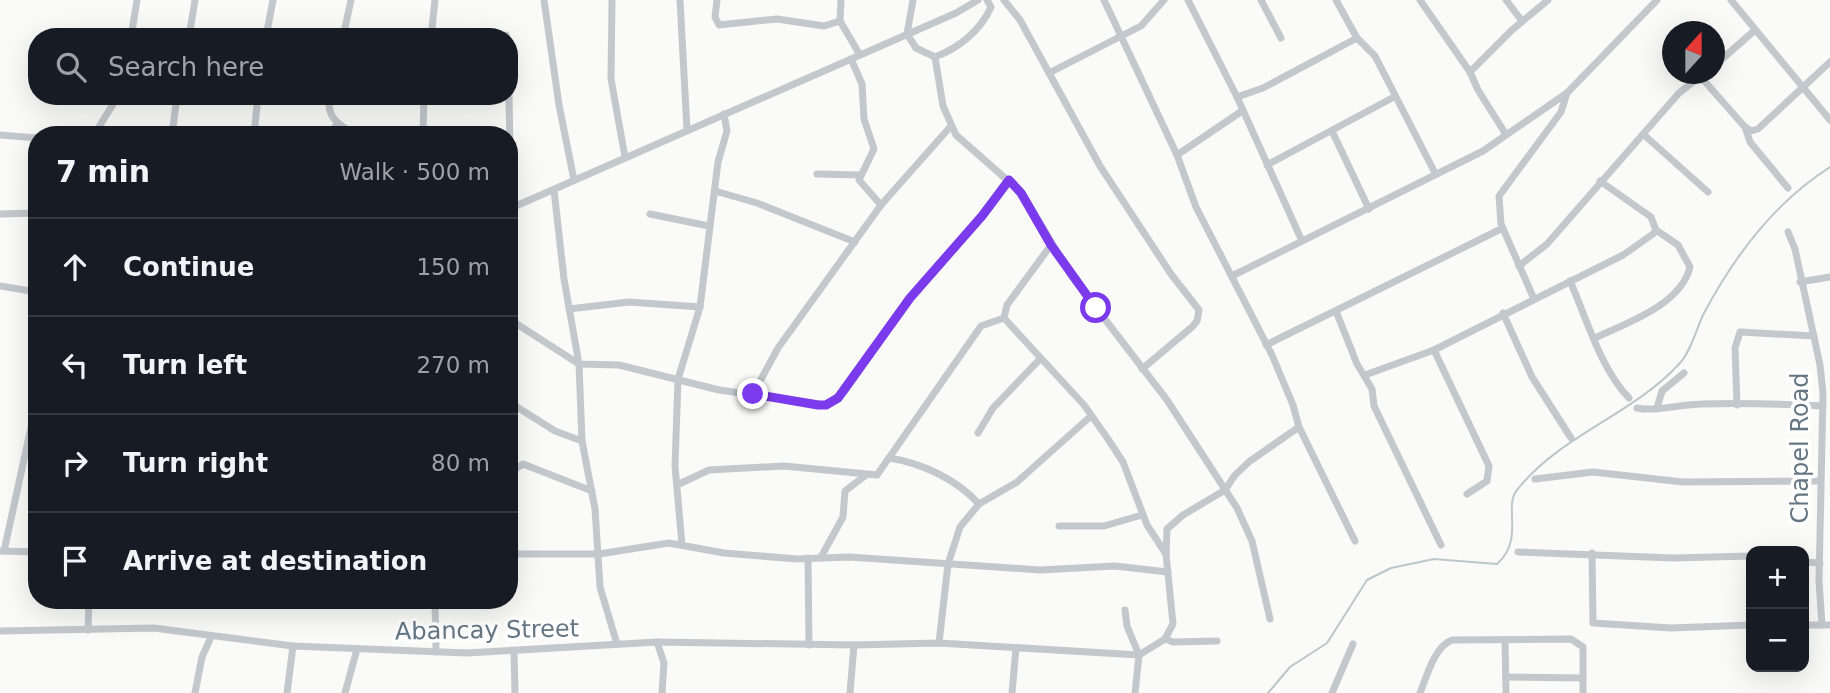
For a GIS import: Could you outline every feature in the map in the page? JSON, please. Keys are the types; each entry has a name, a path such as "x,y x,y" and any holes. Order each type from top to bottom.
{"street":[{"path":"132,28 137,0"},
{"path":"190,28 195,0"},
{"path":"267,28 272,0"},
{"path":"345,28 351,0"},
{"path":"432,28 435,0"},
{"path":"544,0 563,127 574,180"},
{"path":"612,0 611,79 625,157"},
{"path":"680,0 687,130"},
{"path":"717,0 715,17 719,25 777,19 824,26 840,21"},
{"path":"841,0 840,21 860,55"},
{"path":"913,0 907,34 916,48 935,57 951,51 985,20 991,7 988,0"},
{"path":"961,0 976,1"},
{"path":"1004,0 1020,20 1100,166 1171,274 1199,310 1197,321 1192,327 1142,369"},
{"path":"1104,0 1177,155 1196,207 1266,345 1293,405 1299,427 1355,541"},
{"path":"1049,73 1141,26 1164,0"},
{"path":"1188,0 1237,96 1302,241"},
{"path":"1261,0 1281,38"},
{"path":"1336,0 1357,38 1375,56 1435,173"},
{"path":"1420,0 1471,72 1478,90 1505,133"},
{"path":"1506,0 1522,21"},
{"path":"1471,72 1522,21 1548,0"},
{"path":"1232,276 1483,151 1505,133 1567,93 1657,0"},
{"path":"1731,0 1830,121"},
{"path":"518,206 976,1"},
{"path":"1725,56 1754,31"},
{"path":"1237,96 1263,89 1357,38"},
{"path":"935,57 940,92 951,126 961,139 1021,193 1051,245 1167,400 1247,526 1270,619"},
{"path":"851,59 862,83 864,119 874,149 859,180 881,205"},
{"path":"1709,84 1751,131 1758,129 1830,62"},
{"path":"1519,266 1547,244 1600,181 1679,93 1690,84"},
{"path":"1534,299 1503,228 1499,196 1561,112 1567,93"},
{"path":"1268,166 1395,97"},
{"path":"100,126 112,105"},
{"path":"173,126 176,105"},
{"path":"255,126 257,105"},
{"path":"329,105 328,111 342,126"},
{"path":"423,126 424,105"},
{"path":"509,105 509,126"},
{"path":"1177,155 1242,111"},
{"path":"682,545 679,484 675,466 678,379 700,307 709,226 727,131 724,114"},
{"path":"753,394 778,348 881,205 951,126"},
{"path":"1745,127 1750,142 1788,188"},
{"path":"1332,131 1370,209"},
{"path":"1643,134 1708,192"},
{"path":"0,135 28,137"},
{"path":"817,174 860,175"},
{"path":"518,325 579,364 619,365 719,390 826,405 838,398 910,298 982,216 1009,180"},
{"path":"1595,338 1662,302 1688,276 1690,267 1678,245 1656,230 1651,217 1600,181"},
{"path":"554,190 579,364 582,441 592,491 600,587 617,644"},
{"path":"715,191 757,203 855,242"},
{"path":"0,214 28,213"},
{"path":"650,214 709,226"},
{"path":"1266,345 1503,228"},
{"path":"1365,375 1434,350 1630,251 1656,230"},
{"name":"Chapel Road","path":"1788,232 1795,249 1820,365 1823,406 1819,564 1826,625"},
{"path":"1004,318 1006,304 1051,245"},
{"path":"1800,282 1830,277"},
{"path":"1570,281 1619,387 1629,398"},
{"path":"0,286 28,291"},
{"path":"569,309 629,302 700,307"},
{"path":"1336,311 1357,364 1372,389 1374,406 1440,545"},
{"path":"1503,313 1532,377 1571,438"},
{"path":"1004,318 1028,341 1040,359 1091,416 1123,462 1142,515 1166,554"},
{"path":"679,484 709,470 784,466 822,467 877,475 981,326 1004,318"},
{"path":"1737,405 1735,348 1740,332 1814,335"},
{"path":"1434,350 1489,466 1487,481 1467,494"},
{"path":"978,433 993,408 1040,359"},
{"path":"1657,408 1662,391 1684,373"},
{"path":"1637,408 1669,405 1823,406"},
{"path":"518,408 555,431 582,441"},
{"path":"939,643 948,565 960,527 979,504 1017,482 1091,416"},
{"path":"1139,655 1165,639 1171,632 1174,615 1166,554 1169,527 1225,490 1250,461 1299,427"},
{"path":"28,439 2,551 28,552"},
{"path":"889,458 914,462 967,491 979,504"},
{"path":"518,467 523,464 592,491"},
{"path":"1535,479 1593,472 1682,482 1820,481"},
{"path":"821,557 843,517 845,491 867,475"},
{"path":"1059,526 1104,526 1142,515"},
{"path":"518,554 599,554 657,543 736,555 821,557 1040,570 1100,565 1168,572"},
{"path":"1518,551 1673,558 1746,556"},
{"path":"1592,553 1593,623 1671,628 1746,625"},
{"path":"808,558 809,645"},
{"path":"1809,563 1819,564"},
{"path":"88,630 89,609"},
{"path":"435,609 436,652"},
{"path":"1125,610 1127,626 1139,655 1135,693"},
{"name":"Abancay Street","path":"0,631 154,628 293,646 436,652 514,652 657,642 809,645 939,643 1139,655"},
{"path":"195,693 202,657 211,637"},
{"path":"1165,639 1173,642 1217,641"},
{"path":"1420,693 1444,643 1451,640 1576,640 1583,647 1583,693"},
{"path":"1505,640 1506,693"},
{"path":"657,642 664,663 662,693"},
{"path":"1332,693 1353,644"},
{"path":"850,693 854,645"},
{"path":"287,693 293,646"},
{"path":"1012,693 1016,648"},
{"path":"345,693 357,649"},
{"path":"514,652 515,693"},
{"path":"1506,677 1583,678"}],"waterway":[{"path":"1268,693 1290,667 1327,643 1367,580 1391,568 1434,559 1497,564 1510,544 1513,497 1517,490 1554,454 1641,397 1680,363 1703,315 1742,252 1791,197 1830,167"}],"route":[{"path":"753,394 818,405 826,405 838,398 882,341 910,298 942,258 982,216 1009,180 1021,193 1051,245 1096,308"}]}
